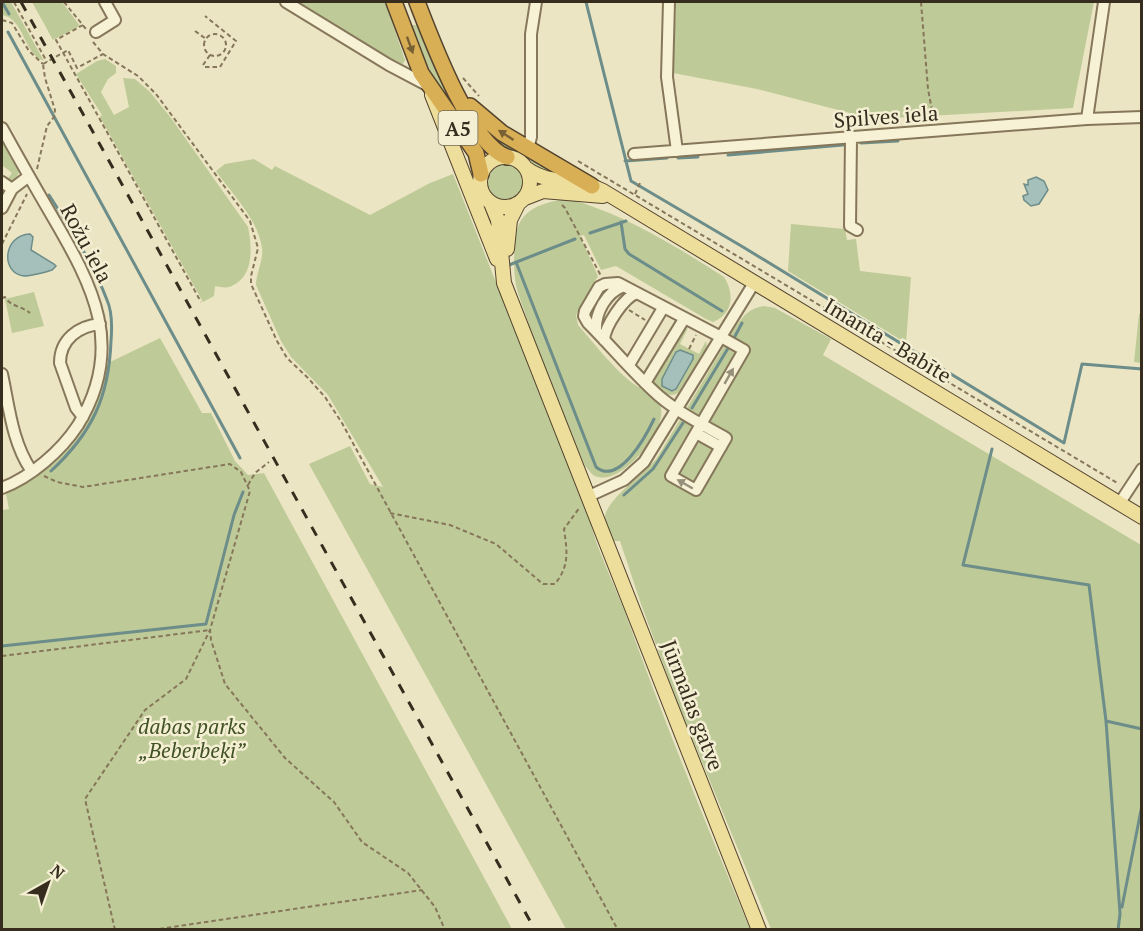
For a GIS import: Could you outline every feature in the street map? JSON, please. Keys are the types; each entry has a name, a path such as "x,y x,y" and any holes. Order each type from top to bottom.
{"highway":[{"name":"A5","path":"394,2 421,73 476,153 481,174"},
{"name":"A5","path":"417,2 437,54 458,82 489,146 507,157"},
{"path":"458,82 488,122 528,149 592,186"}],"main road":[{"name":"A5","path":"429,87 502,272"},
{"path":"507,157 519,161 527,170 530,175 530,187 510,220 508,246 502,272 498,220 491,203 480,187 481,174 489,163 494,159 507,157"},
{"name":"Imanta - Babīte","path":"527,170 543,179 592,186 1142,517"},
{"name":"Imanta - Babīte","path":"521,201 543,191 614,199"},
{"path":"491,203 504,208 521,201"},
{"name":"Jūrmalas gatve","path":"502,272 504,283 759,930"}],"street":[{"path":"96,32 115,20 105,2"},
{"path":"286,2 429,87"},
{"path":"528,149 531,137 531,34 536,2"},
{"path":"669,2 667,77 677,151"},
{"path":"1087,119 1104,2"},
{"name":"Spilves iela","path":"634,154 1087,119 1142,117"},
{"name":"Rožu iela","path":"2,128 85,274 100,324 101,354 94,391 83,417 62,446 43,463 2,488"},
{"path":"851,138 850,226 857,231"},
{"path":"2,208 12,189 31,179"},
{"path":"2,182 12,189"},
{"path":"624,286 618,283 605,284 600,287 585,311 585,316 588,324 645,383 699,428 726,438 696,490 671,476 699,428 744,351 624,286"},
{"path":"589,496 624,480 634,472 655,445 754,283"},
{"path":"596,331 597,316 606,299 617,288 624,286"},
{"path":"604,340 606,330 622,305 630,295 636,293"},
{"path":"630,365 663,308"},
{"path":"645,383 684,319"},
{"path":"83,417 76,408 60,363 60,356 66,342 77,330 100,324"},
{"path":"2,374 5,405 21,453 31,470"},
{"path":"1119,504 1142,469"}],"path":[{"path":"2,244 31,179 46,126 54,117 55,110 45,78 45,63 14,2"},
{"path":"64,2 83,25 56,40 201,302"},
{"path":"921,2 928,89 935,132"},
{"path":"206,16 236,41 220,67 204,66 210,55"},
{"path":"2,20 12,23 29,51 45,63"},
{"path":"218,35 220,28"},
{"path":"195,31 206,39"},
{"path":"211,35 218,35 224,39 225,47 218,56 210,55 205,50 206,39 211,35"},
{"path":"45,63 68,50 77,68 103,54 138,76 156,93 250,221 258,248 250,276 251,284 277,341 287,358 325,397 342,423 618,930"},
{"path":"458,82 478,96"},
{"path":"576,161 1129,490"},
{"path":"638,188 640,183"},
{"path":"557,192 558,201 566,208 605,284"},
{"path":"2,298 5,297 16,307 26,309 30,313"},
{"path":"622,305 645,320"},
{"path":"689,349 700,327"},
{"path":"248,484 255,473 268,462"},
{"path":"31,470 57,482 83,488 230,464 241,472 250,491 210,630 186,679 145,710 85,799 115,930"},
{"path":"390,513 450,525 496,544 543,584 555,584 564,573 567,551 564,529 589,496"},
{"path":"2,656 210,630"},
{"path":"210,630 225,684 285,758 334,802 362,842 408,873 435,908 445,930"},
{"path":"152,930 422,890"}],"green space":[{"path":"2,2 11,2 44,61 32,51 15,23 2,15"},
{"path":"32,2 62,2 80,26 53,40"},
{"path":"297,2 385,2 405,60 403,64 394,60"},
{"path":"676,2 1094,2 1073,108 873,119 757,89 673,73"},
{"path":"410,25 418,25 437,72 487,151 484,155 434,81"},
{"path":"105,59 116,66 116,73 108,79 101,92 114,115 129,107 123,78 135,79 150,92 171,118 248,227 251,252 243,277 229,287 215,286 214,296 203,302 100,117 102,115 76,74 97,61"},
{"path":"480,121 575,179 537,171 522,153 498,147"},
{"path":"2,141 19,172 14,183 9,184 6,181 12,173 2,165"},
{"path":"254,159 272,170 275,166 370,215 430,183 453,174 589,517 601,555 686,773 750,929 566,929 309,464 350,446 370,484 383,487 328,395 291,357 281,341 256,285 262,252 260,237 250,217 216,171 225,164"},
{"path":"505,161 513,162 520,167 525,174 525,190 520,197 513,202 505,203 497,202 490,197 485,190 484,182 485,174 490,167 497,162"},
{"path":"568,199 609,213 668,243 724,277 730,290 728,309 725,314 713,322 616,266 601,270 584,235 580,236 598,276 576,315 578,325 624,376 651,395 660,405 661,414 652,439 632,463 609,477 598,477 585,466 542,360 520,300 515,279 515,244 520,222 535,208"},
{"path":"791,224 845,229 847,240 856,239 860,271 911,277 906,343 788,271"},
{"path":"34,292 44,326 12,333 5,299"},
{"path":"764,306 775,308 831,339 823,355 1141,545 1141,929 771,929 676,699 620,541 612,541 605,519 606,512 617,496 657,458 736,326 751,310"},
{"path":"1139,314 1142,314 1141,363 1134,362"},
{"path":"688,328 680,344 699,354 706,341 707,347 678,393 664,394 652,385 652,380 683,331"},
{"name":"dabas parks „Beberbeķi”","path":"160,338 202,413 211,413 235,461 248,475 264,473 512,929 2,929 2,510 9,509 6,494 58,460 78,436 98,394 106,364"}],"water":[{"path":"1036,177 1044,181 1048,190 1039,204 1031,206 1024,200 1023,196 1028,194 1024,184 1028,185 1028,180"},
{"path":"30,234 33,237 31,250 56,266 50,271 24,276 11,268 8,254 14,241"},
{"path":"680,350 693,355 693,359 676,389 672,391 662,386 662,379 676,352"}],"waterway":[{"path":"2,2 9,14"},
{"path":"586,2 631,181 1064,443 1082,364 1142,369"},
{"path":"8,32 240,458"},
{"path":"861,143 898,141"},
{"path":"728,155 843,145"},
{"path":"678,158 698,157"},
{"path":"625,161 667,158"},
{"path":"49,195 95,273 109,304 111,315 110,361 107,380 96,413 77,443 51,471"},
{"path":"590,233 626,221"},
{"path":"621,222 625,249 629,254 722,311"},
{"path":"509,265 575,239"},
{"path":"516,262 596,467 605,471 614,470 622,465 638,447 654,419"},
{"path":"733,340 742,323"},
{"path":"692,408 730,345"},
{"path":"624,495 653,469 683,423"},
{"path":"992,449 963,565 1089,585 1106,721 1120,913"},
{"path":"2,646 206,624 234,515 243,492"},
{"path":"1106,721 1142,729"},
{"path":"1122,907 1142,805"},
{"path":"1118,930 1120,914"}],"railway":[{"path":"21,2 535,930"}]}
